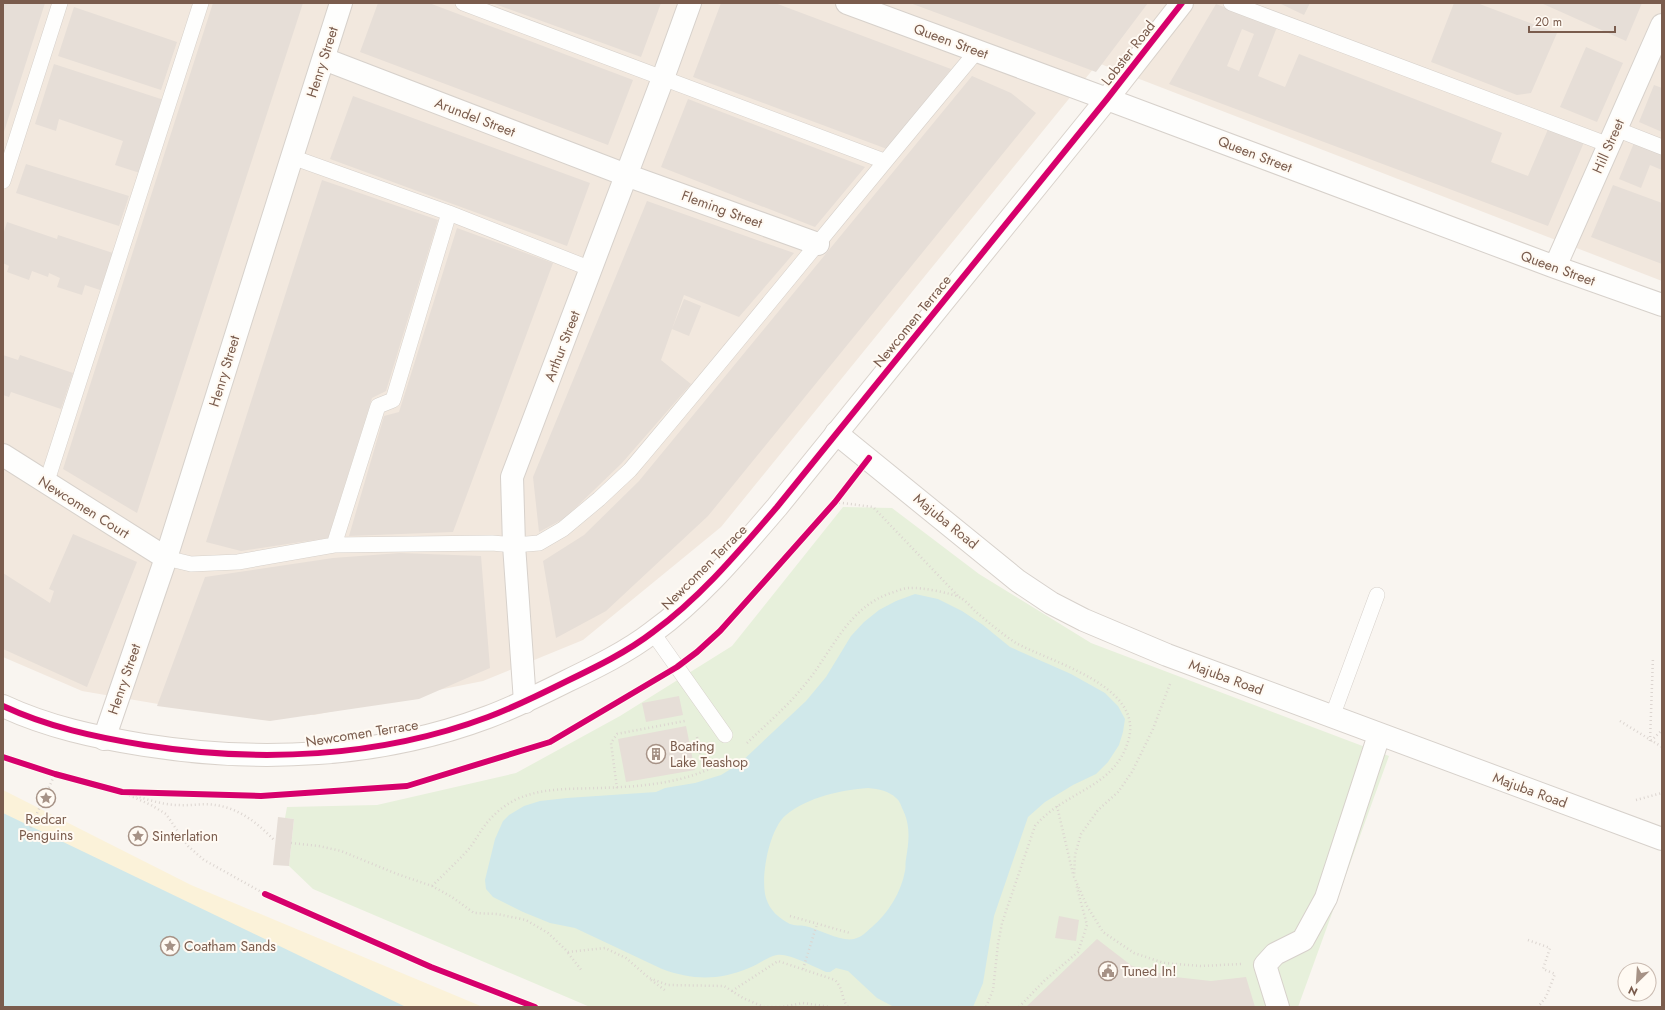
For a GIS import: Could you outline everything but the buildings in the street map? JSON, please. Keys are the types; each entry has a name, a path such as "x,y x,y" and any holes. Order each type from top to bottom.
{"street":[{"name":"Henry Street","path":"104,739 166,558 341,3"},
{"name":"Arthur Street","path":"525,702 514,545 512,477 690,3"},
{"name":"Queen Street","path":"847,3 1555,267 1662,305"},
{"name":"Lobster Road","path":"1107,99 1182,3"},
{"name":"Hill Street","path":"1555,267 1662,25"},
{"name":"Arundel Street","path":"324,59 626,175"},
{"name":"Newcomen Terrace","path":"3,706 24,716 56,727 104,739 178,750 244,755 295,755 338,752 392,744 436,733 487,717 525,702 609,660 653,633 688,604 729,562 777,507 1107,99"},
{"name":"Fleming Street","path":"626,175 818,244"},
{"name":"Majuba Road","path":"836,433 1018,581 1051,603 1084,620 1167,655 1662,839"},
{"name":"Newcomen Court","path":"3,456 166,558"},
{"path":"1278,1007 1265,965 1275,954 1303,940 1326,898 1379,735"}],"lane":[{"path":"3,181 60,3"},
{"path":"46,484 201,3"},
{"path":"462,3 884,161"},
{"path":"1231,3 1612,137 1662,147"},
{"path":"166,558 191,564 238,562 334,545 514,545 539,543 563,529 599,500 630,470 818,244 884,161 977,51"},
{"path":"292,156 448,213 591,268"},
{"path":"334,545 378,406 393,400 448,213"},
{"path":"1332,717 1377,595"},
{"path":"653,633 725,735"}],"path":[{"path":"830,508 840,496"},
{"path":"835,502 873,507 961,598 1015,642 1081,672 1098,683 1122,702 1130,717 1131,726 1129,737 1113,770 1100,782 1057,806 1042,817 1031,834 1002,923 993,990 986,1007"},
{"path":"742,748 803,688 839,634 853,617 865,606 890,593 909,588 931,590 961,598"},
{"path":"1650,741 1653,657"},
{"path":"1171,681 1153,729 1132,772 1118,792 1098,810 1081,834 1076,855 1074,877 1087,906 1102,932 1134,954 1171,964 1201,966 1232,963 1265,965"},
{"path":"617,788 611,743 617,734 685,721 691,726"},
{"path":"1620,721 1650,741 1662,747"},
{"path":"696,730 704,772"},
{"path":"1650,741 1662,730"},
{"path":"432,886 467,851 478,838 486,824 505,806 524,796 551,790 617,788 686,778 721,764 737,753"},
{"path":"48,772 63,776"},
{"path":"27,835 55,774"},
{"path":"114,790 162,803 177,805 216,805 235,811 254,821 276,841"},
{"path":"122,792 145,792"},
{"path":"122,792 151,805 166,814 188,846 204,860 271,897"},
{"path":"1019,1007 1044,981 1078,952 1087,925 1057,806"},
{"path":"291,843 320,846 341,851 432,886 452,897 474,913 497,914 526,920 548,933 568,952 582,971"},
{"path":"790,916 850,933"},
{"path":"803,969 817,924"},
{"path":"1528,940 1550,948 1543,969 1555,974 1546,997 1538,1007"},
{"path":"568,952 604,948 626,958 666,991"},
{"path":"732,991 778,961 835,980 841,986 845,1004 848,1007"},
{"path":"649,978 668,985 724,986 743,998 764,1007 782,1007 803,1003 830,1007"}],"shaded area":[{"path":"3,3 1662,3 1662,281 1098,63 721,527 583,640 483,681 314,715 158,704 82,691 3,657"}],"green space":[{"path":"843,507 892,508 979,574 1091,643 1389,756 1298,1007 590,1007 313,889 289,866 294,819 285,818 287,807 377,805 516,773 620,716 732,646"}],"sand":[{"name":"Coatham Sands","path":"3,790 191,885 483,1007 3,1007"}],"water":[{"path":"915,594 938,599 962,611 983,625 1010,647 1071,674 1105,693 1118,706 1125,719 1119,745 1108,762 1096,774 1073,785 1045,802 1028,817 994,916 983,983 973,1007 894,1007 877,998 848,971 836,968 830,972 826,972 795,958 782,955 774,956 738,972 716,977 705,978 673,973 575,928 550,923 523,912 493,897 486,889 485,880 495,839 503,821 509,815 524,806 540,801 656,792 665,788 695,783 721,775 739,764 806,701 826,677 851,636 864,622 879,610 896,601","holes":["868,788 887,792 897,799 907,821 908,846 905,870 903,879 893,902 878,921 866,932 854,939 843,939 805,926 790,924 775,914 768,903 764,889 767,854 775,831 780,822 786,815 804,803 814,799 836,793"]},
{"name":"Coatham Sands","path":"3,813 406,1007 3,1007"}],"cycle path":[{"path":"3,706 37,720 72,730 144,745 187,751 231,754 274,755 318,753 361,749 447,731 518,705 622,653 653,632 687,604 719,573 763,524 1107,99 1182,3"},
{"path":"3,757 55,774 122,792 261,796 407,786 550,742 677,667 697,652 720,631 835,502 869,458"},
{"path":"265,894 431,967 535,1007"}],"place":[{"name":"Boating Lake Teashop","path":"656,754"},
{"name":"Redcar Penguins","path":"46,798"},
{"name":"Sinterlation","path":"138,836"},
{"name":"Coatham Sands","path":"170,946"},
{"name":"Tuned In!","path":"1108,971"}]}
